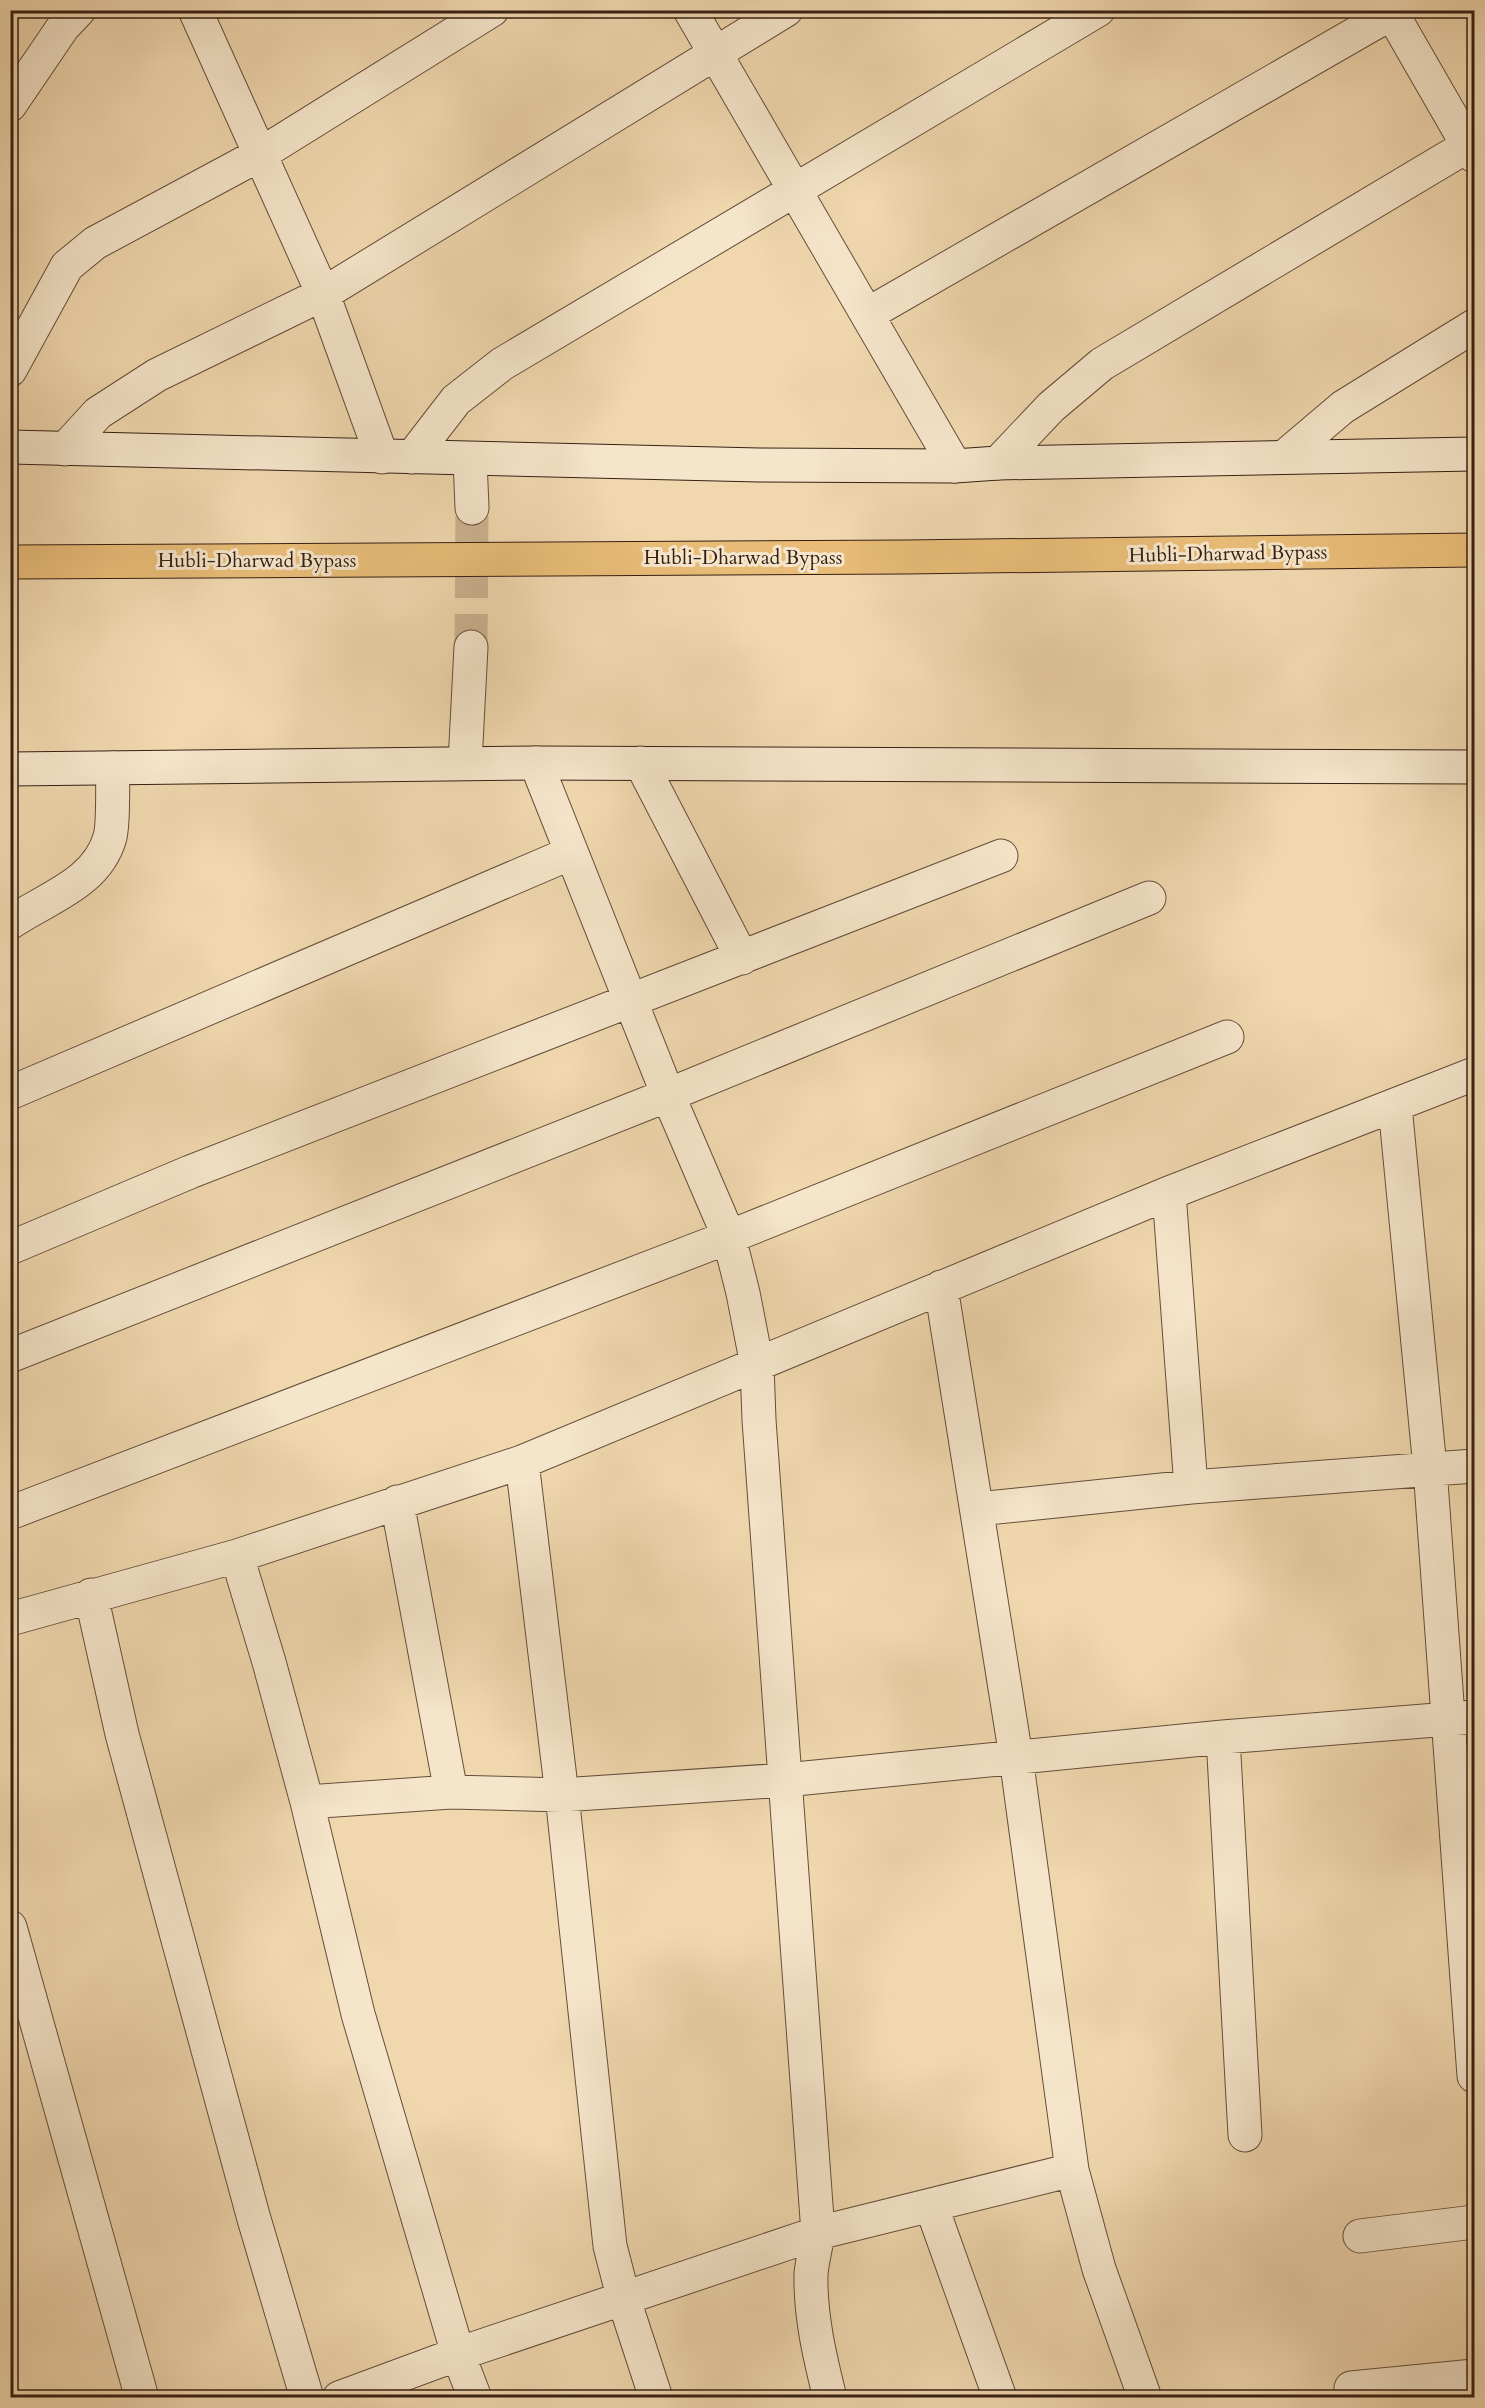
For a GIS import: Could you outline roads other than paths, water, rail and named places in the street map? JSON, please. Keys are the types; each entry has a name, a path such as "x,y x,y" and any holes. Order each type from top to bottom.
{"highway":[{"name":"Hubli-Dharwad Bypass","path":"10,562 893,557 1474,550"}],"street":[{"path":"10,105 63,27 79,10"},
{"path":"10,370 67,266 96,243 259,155 492,10"},
{"path":"690,10 955,466"},
{"path":"65,449 98,413 157,375 323,294 717,55 786,10"},
{"path":"397,457 456,400 502,364 1098,10"},
{"path":"868,314 1393,11 1472,148 1102,364 1052,407 998,463"},
{"path":"203,14 259,155 397,457"},
{"path":"1284,457 1343,407 1474,326"},
{"path":"10,447 759,465 955,466 998,463 1474,454"},
{"path":"470,459 472,508"},
{"path":"465,763 471,647"},
{"path":"10,769 465,763 1474,767"},
{"path":"537,763 668,1095 729,1237 757,1365 759,1420 818,2233 811,2272 813,2311 830,2397"},
{"path":"641,763 742,958"},
{"path":"10,923 80,882 99,861 110,837 113,768"},
{"path":"10,1093 571,853"},
{"path":"10,1248 190,1172 1001,856"},
{"path":"10,1356 668,1095 1149,898"},
{"path":"10,1513 729,1237 1227,1037"},
{"path":"10,1619 237,1556 522,1462 1169,1193 1474,1074"},
{"path":"1395,1106 1430,1468 1462,1718 1474,2076"},
{"path":"1169,1193 1191,1487"},
{"path":"941,1287 1016,1756 1072,2170 1099,2269 1145,2397"},
{"path":"522,1462 562,1795 610,2246 624,2300 656,2397"},
{"path":"978,1509 1191,1487 1474,1466"},
{"path":"397,1502 451,1792"},
{"path":"237,1556 307,1802 358,2014 458,2354 475,2397"},
{"path":"91,1595 128,1757 254,2219 307,2397"},
{"path":"307,1802 451,1792 562,1795 785,1780 1223,1737 1462,1718"},
{"path":"1223,1737 1245,2135"},
{"path":"10,1927 142,2397"},
{"path":"339,2397 458,2354 818,2233 1072,2170"},
{"path":"931,2205 1000,2397"},
{"path":"1360,2236 1474,2222"},
{"path":"1351,2388 1474,2376"}],"tunnel":[{"path":"471,647 472,508"}]}
